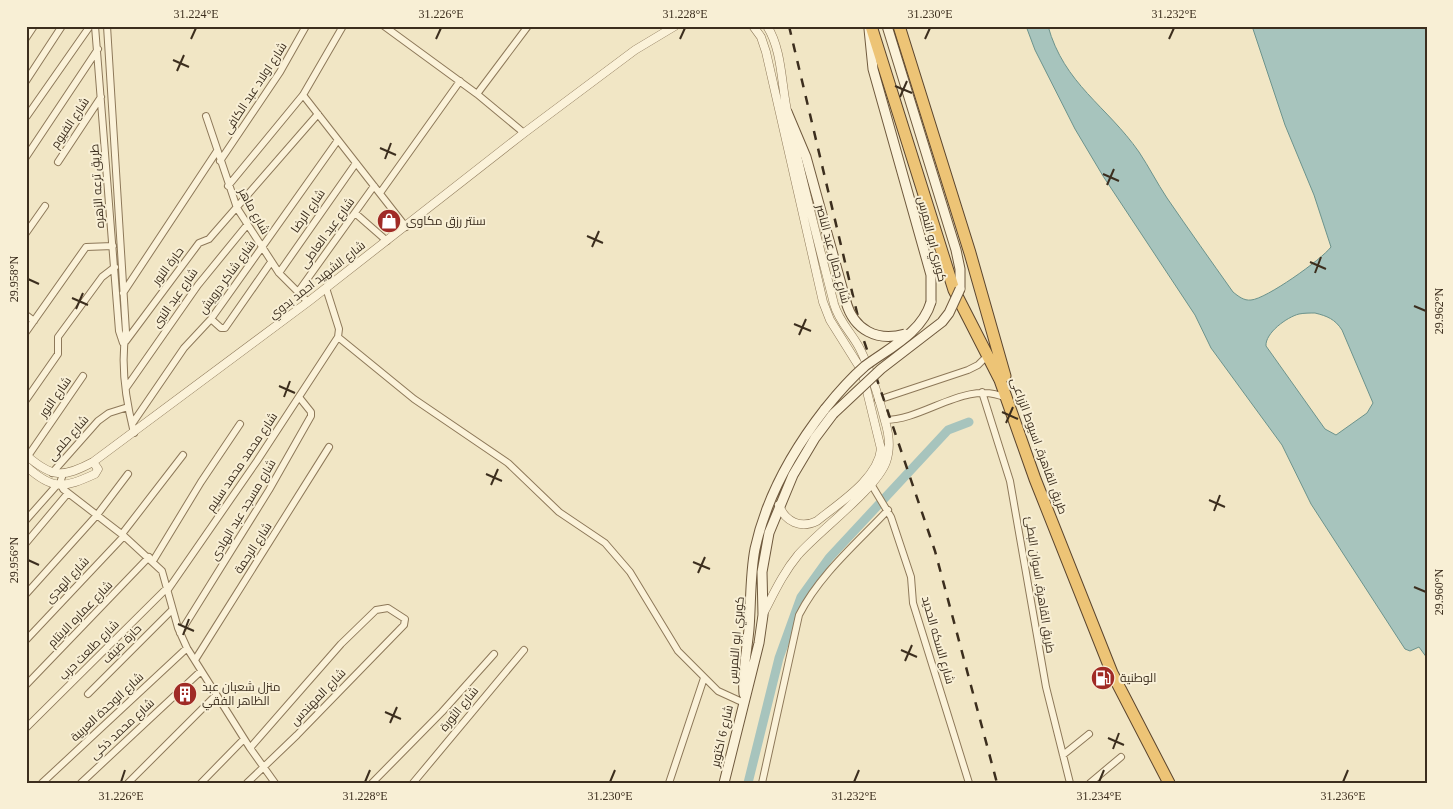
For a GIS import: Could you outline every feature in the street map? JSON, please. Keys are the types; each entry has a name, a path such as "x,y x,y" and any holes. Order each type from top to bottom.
{"highway":[{"name":"طريق القاهرة, اسيوط الزراعى","path":"870,26 903,123 948,272 1007,398 1035,479 1109,667 1168,783"},
{"name":"طريق القاهرة, اسيوط الزراعى","path":"899,26 970,254 999,360 1054,509 1129,698 1169,772 1179,783"}],"main road":[{"name":"كوبري ابو النمرس","path":"743,698 753,564 758,537 768,506 789,462 860,371 910,333 926,316 931,302 931,275 873,68 870,26"},
{"name":"كوبري ابو النمرس","path":"743,698 750,682 762,615 764,557 779,505 800,463 829,412 942,322 960,289 960,269 956,250 887,26"},
{"path":"787,112 806,157 846,302 854,320 868,332 887,337 910,333"},
{"name":"شارع 6 اكتوبر","path":"724,783 743,698"}],"street":[{"path":"26,38 34,26"},
{"path":"26,80 62,26"},
{"path":"27,116 90,26"},
{"name":"طريق ترعه الزهره","path":"95,26 116,236 124,294 126,332 123,344"},
{"name":"طريق ترعه الزهره","path":"107,26 116,236 113,246 114,267 128,406 134,433"},
{"name":"شارع اولاد عبد الكافى","path":"220,161 280,72 306,26"},
{"path":"228,186 303,95 343,26"},
{"path":"384,26 460,80 524,133"},
{"path":"477,94 528,26"},
{"name":"شارع الشهيد احمد بدوي","path":"27,455 38,466 52,473 63,474 75,471 93,462 308,302 524,133 635,50 675,26"},
{"name":"شارع جمال عبد الناصر","path":"753,26 761,37 766,52 823,302 834,326 853,353 862,371 881,449 880,459 872,473 817,521 806,525 796,524 783,515 779,505"},
{"name":"شارع جمال عبد الناصر","path":"762,615 777,587 798,556 818,534 872,484 882,471 888,452 885,420 861,351 836,312 787,112 776,47 767,26"},
{"path":"26,157 98,49"},
{"path":"380,193 460,80"},
{"path":"303,95 406,227"},
{"name":"شارع الفيوم","path":"58,162 101,96"},
{"name":"حارة النور","path":"123,344 199,243 209,239 318,114"},
{"name":"شارع ماهر","path":"206,116 228,186 237,208 279,273 308,302"},
{"name":"شارع شاكر درويش","path":"132,424 191,338 211,319 338,140"},
{"path":"124,294 217,151"},
{"name":"شارع الرضا","path":"279,273 356,163"},
{"name":"شارع عبد العاطى","path":"298,292 374,186"},
{"path":"26,233 45,206"},
{"path":"355,213 387,241"},
{"name":"شارع عبد النبى","path":"126,388 198,285 247,226"},
{"path":"26,332 86,247 113,246"},
{"path":"211,319 221,328 224,328 271,262"},
{"path":"26,400 58,354 58,337 102,278 114,267"},
{"path":"326,288 339,329 338,337 414,399 508,463 559,512 605,543 630,572 678,651 718,691 743,698"},
{"path":"26,315 34,321"},
{"name":"شارع محمد محمد سليم","path":"167,589 299,398 338,337"},
{"path":"878,400 974,368 986,356"},
{"name":"شارع النور","path":"27,455 84,376"},
{"path":"885,420 906,417 982,392 999,394 1007,398"},
{"name":"طريق القاهرة, اسوان البطئ","path":"982,392 1010,481 1035,629 1070,783"},
{"name":"شارع مسجد عبد الهادى","path":"180,634 269,490 311,416 311,412 299,398"},
{"name":"شارع حلمى","path":"52,473 98,421 128,406"},
{"name":"شارع عماره الايتام","path":"26,685 151,559 240,424"},
{"name":"شارع الرحمة","path":"195,660 329,446"},
{"name":"شارع الهدى","path":"26,640 123,535 183,456"},
{"path":"26,466 43,480 59,485 72,484 96,474 98,469 93,462"},
{"path":"26,520 59,485 63,474"},
{"path":"26,594 97,515 128,474"},
{"name":"شارع السكه الحديد","path":"872,484 886,507 912,577 914,607 969,783"},
{"path":"59,485 123,535 162,571 172,610 187,648 263,768 276,783"},
{"path":"26,542 68,493"},
{"path":"762,783 799,615 821,581 886,507"},
{"name":"شارع طلعت حرب","path":"26,728 167,589"},
{"name":"شارع المهندس","path":"247,783 404,625 405,619 388,608 376,610 341,644 250,748"},
{"name":"حارة ضيف","path":"88,694 172,610"},
{"name":"شارع الوحدة العربية","path":"42,783 187,648"},
{"name":"شارع الثورة","path":"414,783 524,650"},
{"path":"372,783 442,712 494,654"},
{"name":"شارع محمد ذكى","path":"81,783 201,671"},
{"path":"668,783 704,678"},
{"path":"128,783 216,695"},
{"path":"1063,755 1089,734"},
{"path":"201,783 244,739"},
{"path":"1090,783 1121,757"}],"water":[{"path":"1026,26 1048,26 1064,64 1075,79 1114,121 1139,152 1167,198 1233,292 1239,297 1251,300 1268,293 1293,278 1331,247 1314,195 1285,125 1252,26 1427,26 1427,658 1419,647 1410,651 1405,649 1311,504 1282,445 1211,348 1195,315 1103,176 1075,129 1035,50","holes":["1315,313 1334,321 1342,330 1373,403 1367,413 1336,435 1325,429 1266,346 1269,336 1273,331 1289,318 1301,314"]}],"waterway":[{"path":"748,783 779,658 801,597 829,558 948,430 969,422"}],"railway":[{"path":"789,26 863,338 935,551 997,783"}],"place":[{"name":"سنتر رزق مكاوى","path":"389,221"},
{"name":"الوطنية","path":"1103,678"},
{"name":"منزل شعبان عبد الظاهر الفقي","path":"185,694"}]}
